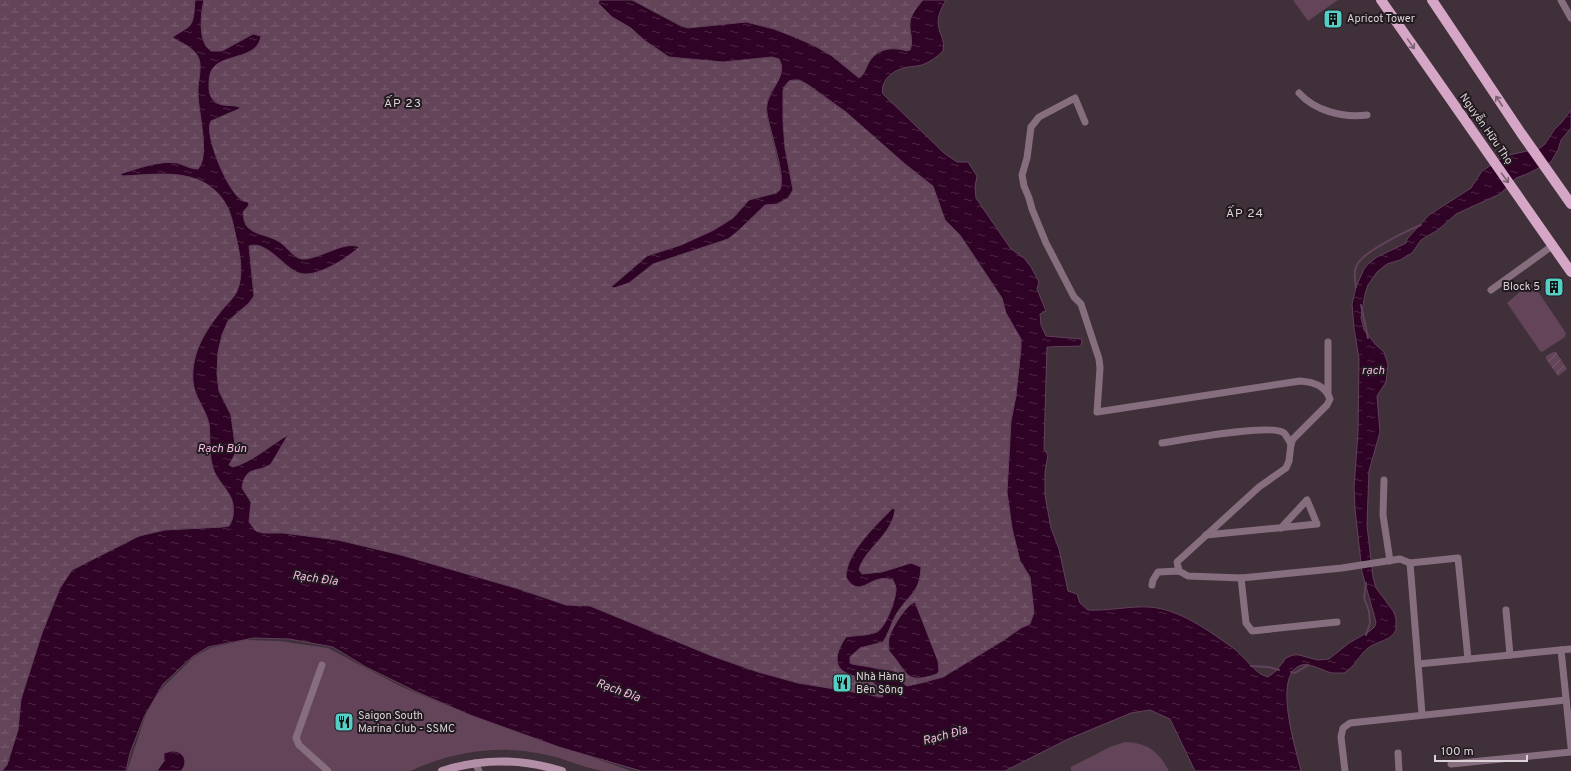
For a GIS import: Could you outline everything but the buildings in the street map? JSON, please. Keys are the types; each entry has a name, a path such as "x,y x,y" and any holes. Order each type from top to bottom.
{"main road":[{"name":"Nguyễn Hữu Thọ","path":"1381,0 1571,272"},
{"path":"1432,0 1521,133 1571,204"},
{"path":"442,771 475,763 514,762 535,764 562,771"}],"street":[{"path":"1560,0 1571,18"},
{"path":"1298,93 1303,98 1323,110 1346,115 1367,115"},
{"path":"1085,122 1075,98 1039,117 1031,127 1027,158 1022,175 1032,210 1046,243 1074,297 1081,304 1099,359 1100,368 1097,412 1300,381 1322,386 1328,392"},
{"path":"1490,290 1552,246"},
{"path":"1179,571 1177,562 1259,487 1286,468 1289,461 1293,438 1327,405 1330,398 1328,392 1328,342"},
{"path":"1162,443 1238,432 1263,430 1279,431 1284,433 1291,444"},
{"path":"1384,480 1383,515 1390,561"},
{"path":"1206,535 1281,528 1317,524 1307,500 1281,528"},
{"path":"1152,585 1158,572 1179,571 1188,576 1241,578 1342,568 1400,559 1410,563 1458,558 1468,659"},
{"path":"1410,563 1422,714"},
{"path":"1241,578 1246,623 1252,631 1337,622"},
{"path":"1506,610 1510,655"},
{"path":"1418,664 1571,649"},
{"path":"1561,650 1571,747"},
{"path":"322,666 296,738 299,745 328,771"},
{"path":"1346,771 1341,737 1343,728 1350,723 1422,714 1566,700"},
{"path":"1451,764 1571,752"},
{"path":"1398,753 1399,771"},
{"path":"475,763 479,771"}],"green space":[{"path":"0,0 599,0 612,17 631,28 644,40 669,57 723,62 772,57 779,59 781,63 781,77 770,93 766,112 781,176 781,188 776,193 749,200 733,218 714,230 681,245 647,256 611,287 629,283 653,264 728,239 765,205 778,204 788,198 793,190 785,148 783,91 789,81 799,80 807,84 846,112 905,164 933,186 945,220 960,235 1002,298 1006,313 1021,339 1016,396 1011,421 1007,492 1012,528 1020,561 1030,577 1034,612 1030,625 1021,628 943,677 907,686 883,697 798,683 758,672 712,656 590,606 566,605 519,589 401,555 338,540 283,533 263,533 256,531 251,525 175,529 32,665 21,699 18,730 7,765 2,771 0,771"},
{"path":"632,0 923,0 910,21 912,46 910,50 890,49 880,51 868,63 863,74 857,78 853,73 746,22 688,28"},
{"path":"1293,0 1338,0 1308,21"},
{"path":"1530,283 1533,284 1566,333 1565,337 1542,352 1507,303"},
{"path":"1556,352 1567,369 1558,376 1546,359 1546,356"},
{"path":"246,640 279,641 328,648 402,687 456,709 631,771 603,771 547,755 512,750 495,750 461,754 427,764 410,771 127,771 149,705 165,685 194,657 210,648"},
{"path":"1125,742 1140,744 1152,749 1161,758 1169,771 1071,771 1071,767 1110,747"}],"water":[{"path":"195,0 204,0 201,16 201,28 205,45 211,51 222,51 253,34 261,36 259,43 254,49 219,63 214,67 211,71 209,79 210,94 217,103 241,108 211,121 209,128 210,137 224,175 236,195 243,201 248,202 249,205 243,212 247,226 256,233 278,241 293,254 302,259 316,257 346,246 359,247 339,262 314,273 306,274 293,270 262,247 256,245 249,246 254,296 249,303 228,321 222,335 218,352 217,374 219,391 231,415 236,452 229,465 233,467 248,461 288,435 271,464 249,472 244,480 242,488 251,502 249,522 256,531 263,533 283,533 338,540 401,555 519,589 566,605 590,606 712,656 758,672 798,683 883,697 881,690 872,682 847,674 843,671 839,667 837,659 839,649 846,637 877,632 884,625 892,606 896,594 893,580 875,580 858,587 850,583 846,577 847,568 856,549 893,508 895,510 889,527 866,555 859,570 862,574 882,572 911,563 921,567 919,582 913,593 897,613 883,642 860,648 850,657 850,663 894,671 901,681 907,686 921,683 943,677 1021,628 1030,624 1034,612 1030,577 1020,561 1012,528 1007,492 1011,421 1016,396 1021,339 1006,313 1002,298 960,235 945,220 933,186 905,164 846,112 799,80 789,81 784,87 783,91 785,148 793,190 788,198 777,204 765,205 728,239 653,264 629,283 614,288 611,287 647,256 681,245 714,230 733,218 749,200 776,193 780,190 780,171 767,113 767,105 779,79 781,66 779,59 772,57 723,62 669,57 644,40 631,28 612,17 598,3 599,0 632,0 681,26 688,28 746,22 774,29 815,46 832,56 859,78 863,74 871,59 880,52 890,49 910,50 912,43 910,25 911,19 915,10 923,0 946,0 938,21 943,42 943,51 925,64 897,70 884,82 882,90 883,94 944,153 957,162 968,162 977,176 975,187 976,198 1011,249 1024,258 1031,267 1039,282 1037,289 1046,311 1040,314 1041,325 1046,336 1082,339 1081,346 1047,347 1044,449 1048,455 1045,472 1045,495 1051,528 1059,549 1068,591 1077,594 1080,603 1088,610 1149,607 1183,616 1204,628 1233,648 1254,669 1268,677 1276,671 1286,658 1295,654 1318,660 1329,659 1349,643 1370,631 1375,626 1376,622 1362,572 1354,487 1358,432 1359,359 1352,304 1356,287 1364,269 1377,257 1406,243 1407,239 1429,215 1471,188 1482,171 1505,156 1540,148 1545,144 1554,130 1571,110 1571,128 1561,140 1558,150 1551,162 1516,178 1500,194 1456,214 1438,230 1421,240 1412,253 1400,260 1387,264 1377,272 1368,285 1361,318 1364,330 1376,345 1384,352 1388,365 1386,382 1377,396 1380,432 1369,471 1367,525 1373,577 1376,588 1394,612 1396,619 1396,630 1394,634 1387,639 1368,648 1351,668 1344,673 1332,673 1315,667 1303,665 1299,666 1291,673 1288,684 1288,715 1301,771 1195,771 1170,719 1150,710 1131,713 1066,740 1005,771 641,771 559,747 470,715 417,692 366,667 333,647 289,639 254,638 208,647 192,657 163,684 144,717 130,753 126,771 2,771 7,765 18,730 21,699 42,633 60,588 72,570 139,536 165,530 229,526 232,519 232,501 212,465 209,424 193,381 194,361 200,343 210,326 234,296 239,285 241,272 240,257 231,215 219,194 208,185 196,179 168,174 123,176 120,174 148,166 170,162 198,169 202,162 203,143 198,98 200,67 199,59 192,49 173,38 190,26 194,16"},
{"path":"915,602 938,661 939,671 937,674 918,678 908,675 889,651 889,638 896,623 907,608"},
{"path":"172,751 180,753 184,758 185,764 181,771 157,771 164,761 164,753"}],"waterway":[{"path":"1356,287 1355,269 1363,258 1387,241 1421,225"},
{"path":"1361,305 1368,338"},
{"path":"1366,583 1364,598 1369,611 1370,623 1366,635"},
{"path":"1291,672 1295,673 1308,665"},
{"path":"1251,666 1268,667 1279,670"}],"place":[{"name":"Apricot Tower","path":"1333,19"},
{"name":"Block 5","path":"1554,287"},
{"name":"Nhà Hàng Bên Sông","path":"842,683"},
{"name":"Saigon South Marina Club - SSMC","path":"344,722"}],"district":[{"name":"ẤP 23","path":"403,104"},
{"name":"ẤP 24","path":"1245,214"}],"water label":[{"name":"rạch","path":"1373,371"},
{"name":"Rạch Bún","path":"222,449"},
{"name":"Rạch Đỉa","path":"315,579"},
{"name":"Rạch Đỉa","path":"618,691"},
{"name":"Rạch Đỉa","path":"945,736"}]}
